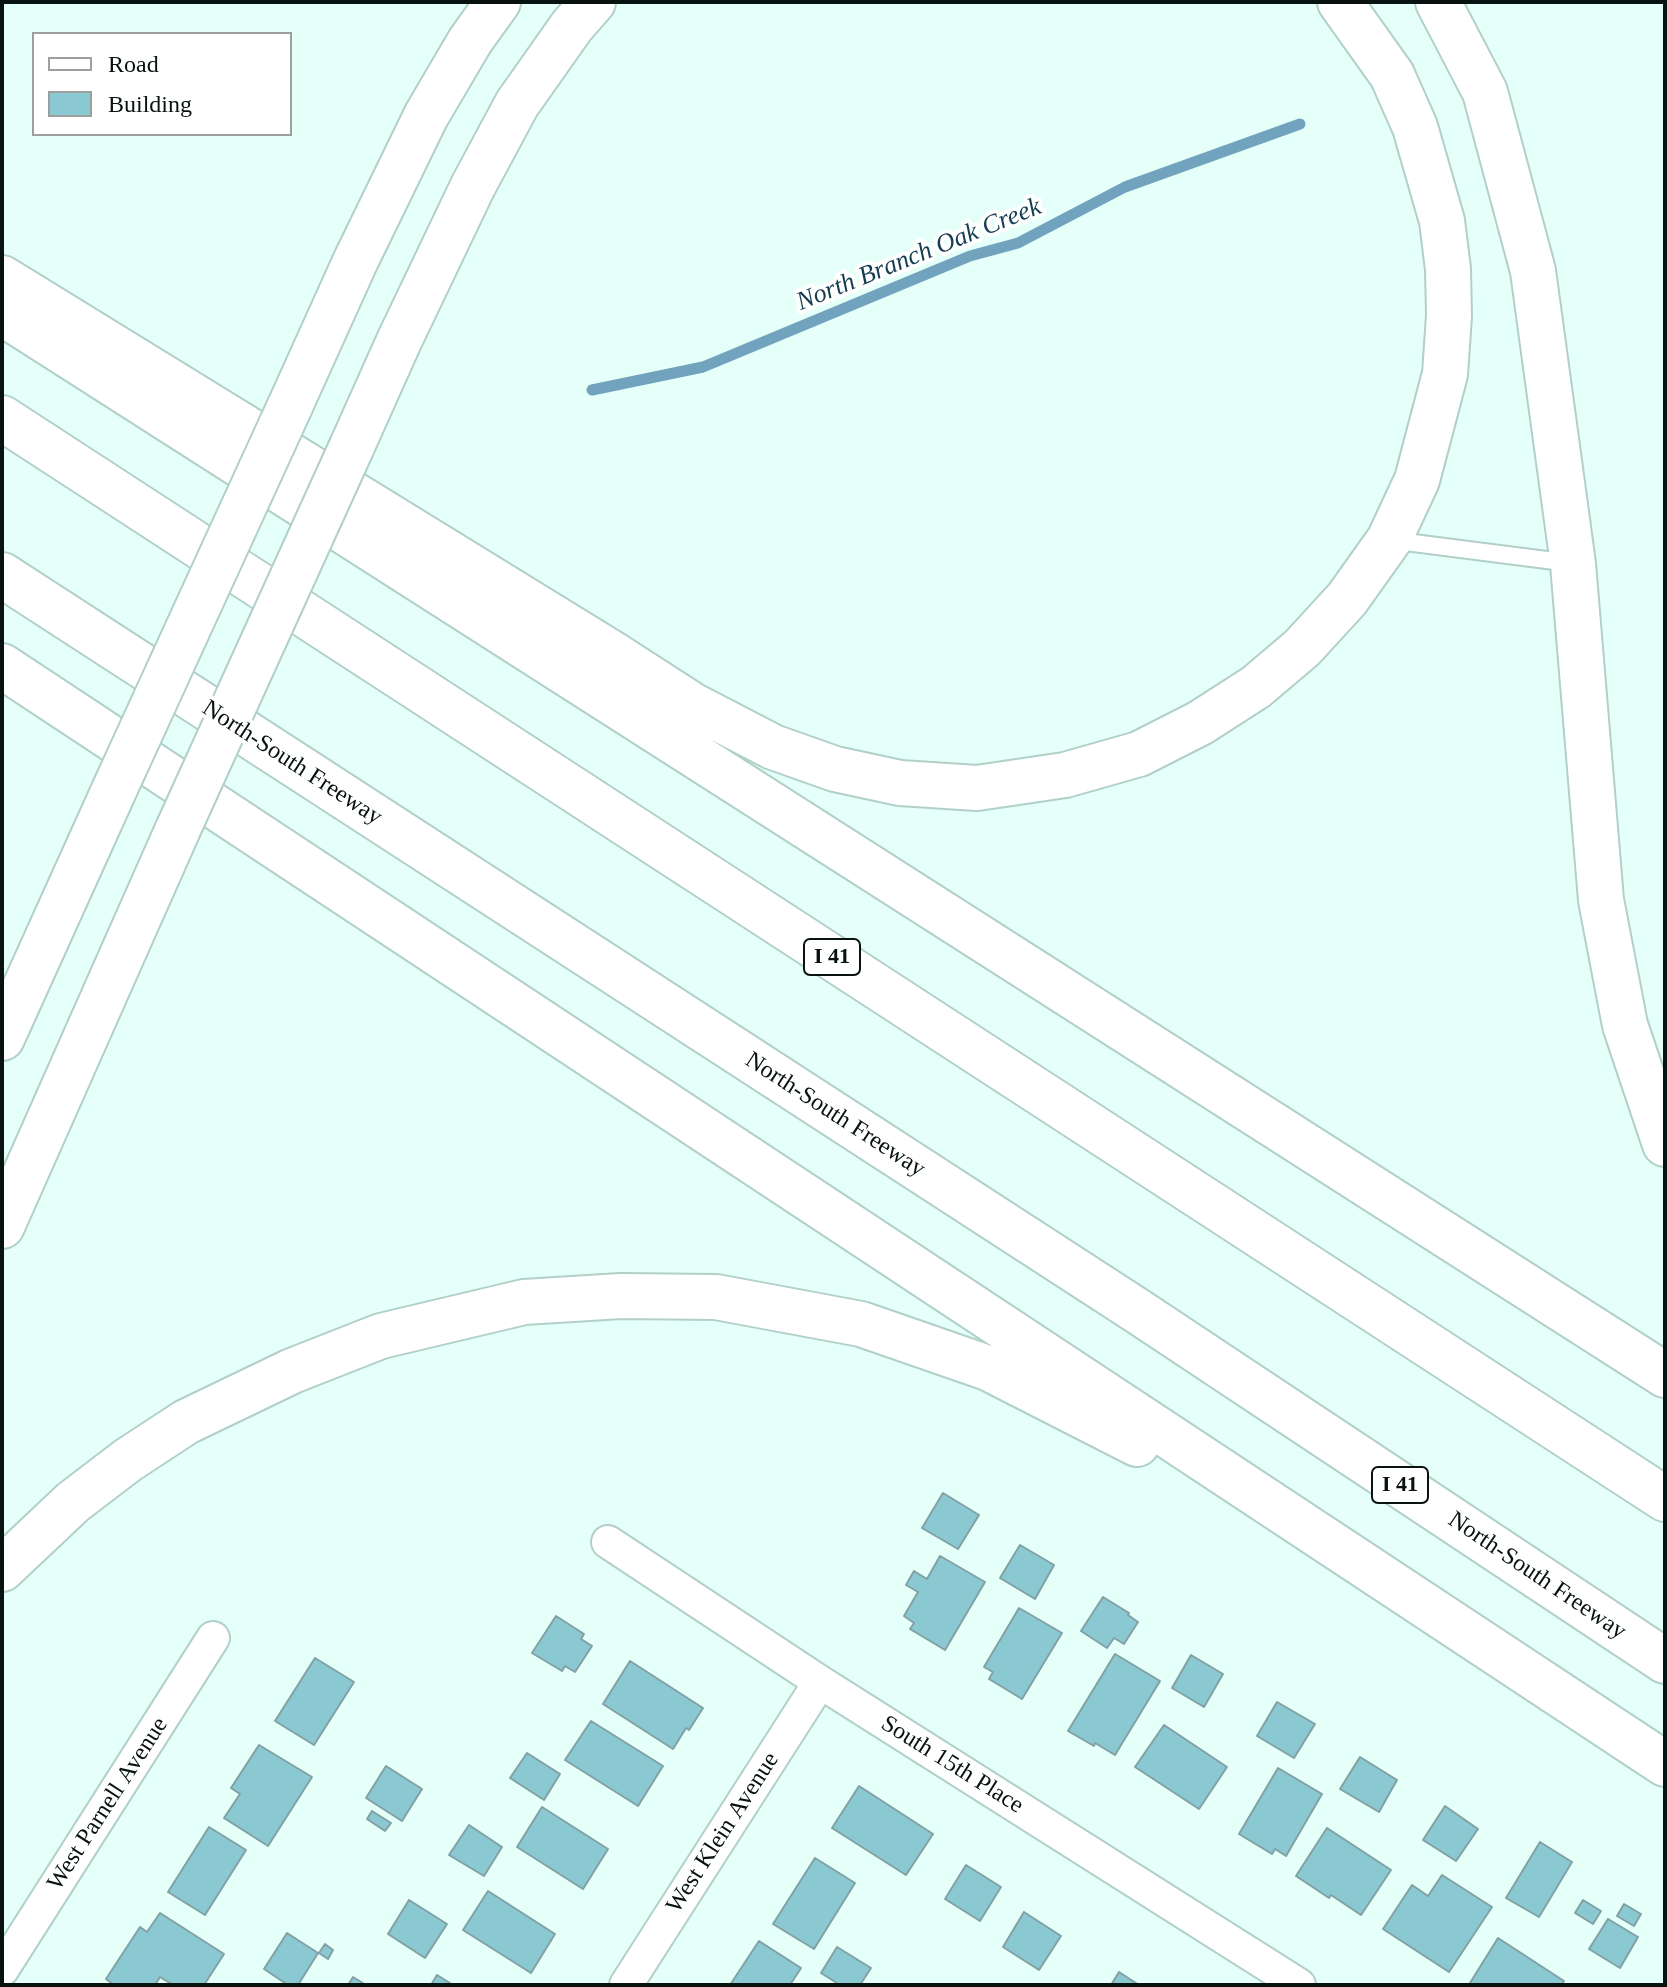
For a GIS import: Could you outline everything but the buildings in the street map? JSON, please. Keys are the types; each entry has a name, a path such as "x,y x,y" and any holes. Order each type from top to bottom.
{"highway":[{"path":"2,1038 355,262 426,116 470,41 498,2"},
{"path":"2,1226 399,341 473,186 517,104 572,26 593,2"},
{"path":"2,278 692,705 773,747 835,769 900,783 977,788 1065,775 1139,754 1200,723 1256,687 1302,648 1347,599 1389,540 1417,480 1445,374 1449,316 1448,269 1442,221 1415,127 1392,75 1340,2"},
{"path":"1438,2 1485,92 1533,271 1573,564 1601,900 1625,1025 1665,1144"},
{"path":"2,313 1665,1375"},
{"name":"I 41","path":"2,418 1665,1499"},
{"name":"North-South Freeway","path":"2,575 1136,1310 1665,1661"},
{"path":"2,666 1665,1764"},
{"path":"2,1569 73,1502 128,1460 186,1422 292,1371 381,1336 524,1302 621,1296 716,1297 861,1324 988,1368 1122,1435 1628,1740"}],"street":[{"name":"South 15th Place","path":"608,1542 820,1682 1299,1985"},
{"name":"West Parnell Avenue","path":"2,1970 213,1638"},
{"name":"West Klein Avenue","path":"626,1985 820,1682"}],"lane":[{"path":"1389,540 1573,564"}],"waterway":[{"name":"North Branch Oak Creek","path":"592,390 703,367 970,256 1018,243 1125,187 1300,124"}]}
